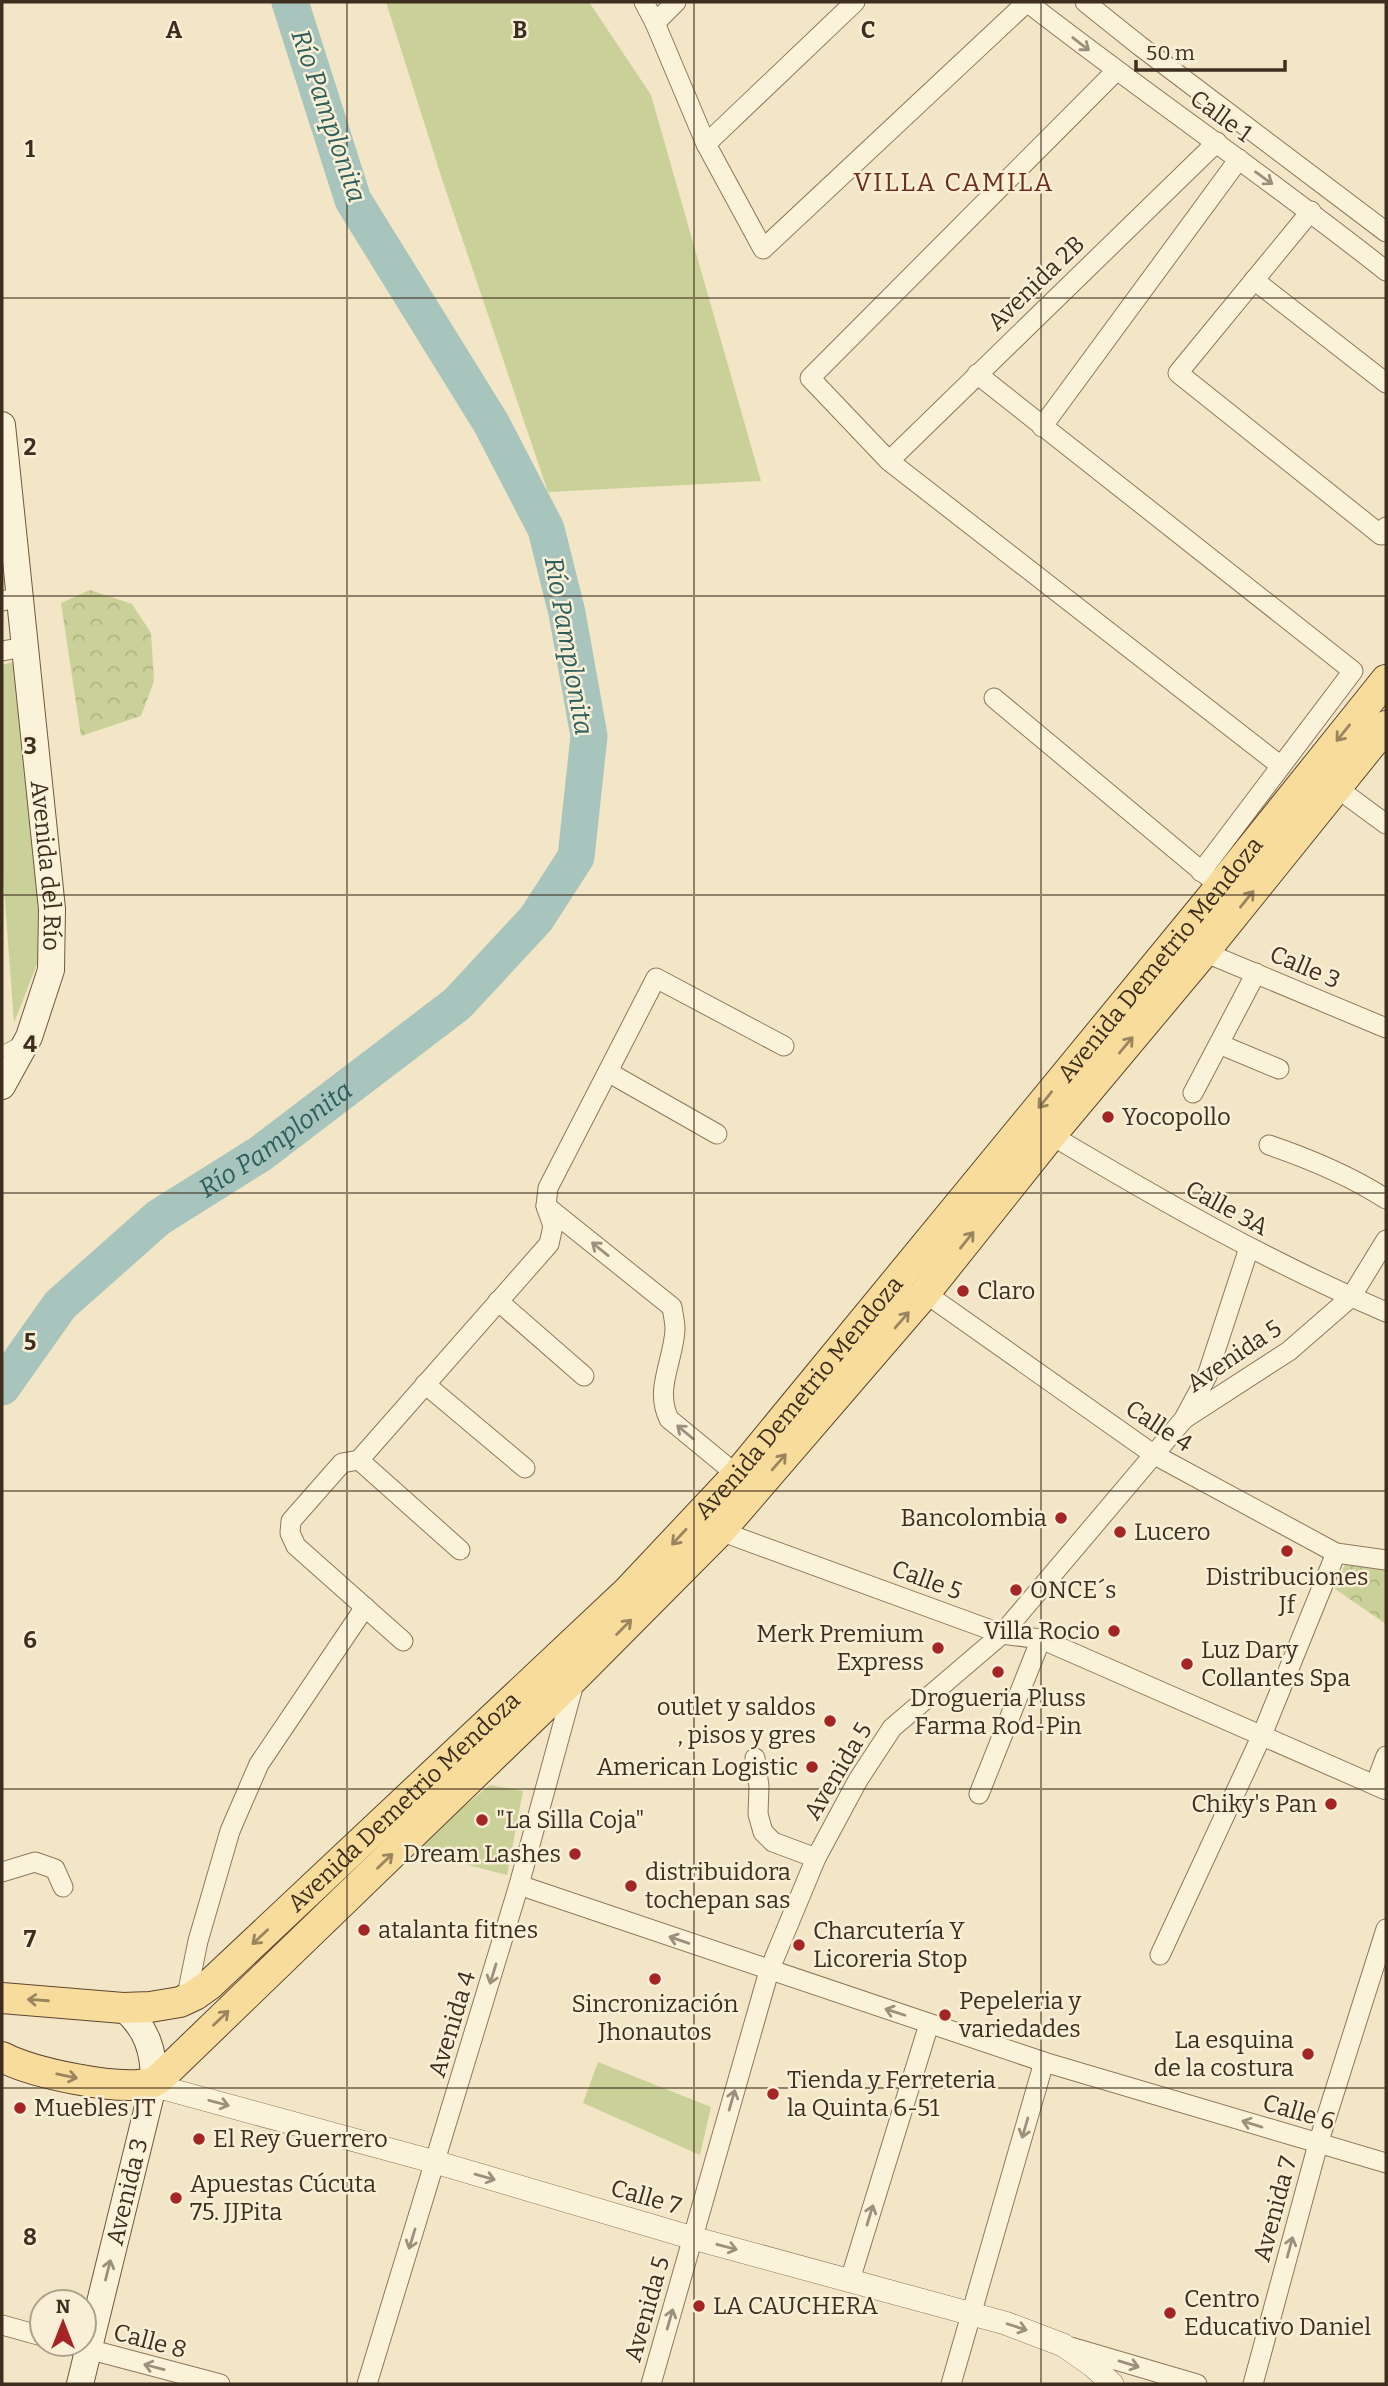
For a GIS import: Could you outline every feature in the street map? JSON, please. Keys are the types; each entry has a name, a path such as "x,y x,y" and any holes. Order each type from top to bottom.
{"main road":[{"name":"Avenida del Río","path":"2,425 13,649 52,909 51,970 29,1037 2,1086"},
{"name":"Avenida Demetrio Mendoza","path":"2,1998 123,2008 160,2006 186,2000 209,1986 589,1629 737,1475 1211,879 1386,680"},
{"name":"Avenida Demetrio Mendoza","path":"154,2082 576,1676 720,1531 925,1293 1386,726"},
{"name":"Avenida 3","path":"95,2288 154,2082 154,2062 149,2041 138,2022 123,2008"},
{"path":"2,2057 37,2070 102,2083 154,2082"},
{"name":"Avenida 3","path":"79,2358 80,2384"}],"street":[{"path":"644,2 706,144 762,249 1027,2"},
{"path":"655,23 676,2"},
{"path":"706,144 856,2"},
{"name":"Calle 1","path":"1027,2 1116,72 1311,211 1386,271"},
{"name":"Calle 1","path":"1085,2 1386,232"},
{"path":"1116,72 810,378 890,461 1281,766"},
{"name":"Avenida 2B","path":"890,461 1217,142"},
{"path":"1042,427 1239,159"},
{"path":"1311,211 1178,373 1381,534 1386,527"},
{"path":"1254,279 1386,383"},
{"path":"977,374 1353,671 1281,766 1211,879 994,698"},
{"path":"1337,788 1386,824"},
{"name":"Calle 3","path":"1204,952 1386,1028"},
{"path":"1193,1093 1256,973"},
{"path":"403,1641 296,1546 290,1533 291,1521 342,1463 359,1460 549,1244 553,1226 546,1206 548,1188 656,978 784,1046"},
{"path":"1219,1044 1279,1069"},
{"path":"608,1072 717,1134"},
{"name":"Calle 3A","path":"1051,1135 1153,1196 1249,1248 1386,1311"},
{"path":"1269,1145 1317,1162 1363,1184 1386,1199"},
{"path":"546,1206 671,1307 675,1333 663,1388 664,1408 669,1419 737,1475"},
{"name":"Avenida 5","path":"651,2384 769,1971 816,1858 858,1780 892,1727 1002,1634 1184,1419 1289,1352 1351,1297 1386,1240"},
{"path":"1184,1419 1207,1376 1249,1248"},
{"name":"Calle 4","path":"925,1293 1153,1454 1336,1553 1386,1560"},
{"path":"498,1301 584,1376"},
{"path":"425,1384 525,1468"},
{"path":"359,1460 460,1550"},
{"name":"Calle 5","path":"720,1531 1002,1634 1041,1639 1380,1788"},
{"path":"1160,1955 1262,1735 1336,1553"},
{"path":"186,2000 198,1941 230,1831 259,1764 365,1607"},
{"path":"979,1794 1041,1639"},
{"name":"Avenida 4","path":"367,2384 520,1885 576,1676"},
{"path":"1380,1788 1386,1756"},
{"path":"755,1758 759,1786 758,1814 763,1832 773,1842 816,1858"},
{"path":"2,1872 35,1862 55,1869 63,1887"},
{"name":"Calle 6","path":"520,1885 1044,2062 1386,2163"},
{"name":"Avenida 7","path":"1254,2384 1318,2144 1386,1929"},
{"path":"850,2280 929,2024"},
{"path":"951,2384 1044,2062"},
{"name":"Calle 7","path":"154,2082 167,2089 435,2162 693,2238 972,2313 1063,2345 1093,2366 1112,2384"},
{"path":"2,2325 28,2332"},
{"path":"1063,2345 1197,2384"},
{"name":"Calle 8","path":"98,2352 220,2384"}],"lane":[{"path":"2,1051 29,1037"}],"green space":[{"path":"386,2 589,2 651,95 761,481 548,492 442,179"},
{"path":"90,590 132,604 151,633 154,681 141,716 81,736 61,603"},
{"path":"21,660 44,946 14,1023 2,862 2,665"},
{"path":"1347,1559 1386,1567 1386,1624 1335,1589"},
{"name":"\"La Silla Coja\"","path":"490,1785 523,1791 507,1875 410,1850"},
{"path":"598,2062 711,2107 700,2155 583,2103"}],"waterway":[{"name":"Río Pamplonita","path":"2,1387 60,1305 158,1218 260,1154 457,1004 536,919 576,857 589,736 567,613 546,529 491,423 353,200 290,2"}],"place":[{"name":"Yocopollo","path":"1108,1117"},
{"name":"Claro","path":"963,1291"},
{"name":"Bancolombia","path":"1061,1518"},
{"name":"Lucero","path":"1120,1532"},
{"name":"Distribuciones Jf","path":"1287,1551"},
{"name":"ONCE´s","path":"1016,1590"},
{"name":"Villa Rocio","path":"1114,1631"},
{"name":"Merk Premium Express","path":"938,1648"},
{"name":"Luz Dary Collantes Spa","path":"1187,1664"},
{"name":"Drogueria Pluss Farma Rod-Pin","path":"998,1672"},
{"name":"outlet y saldos , pisos y gres","path":"830,1721"},
{"name":"American Logistic","path":"812,1767"},
{"name":"Chiky's Pan","path":"1331,1804"},
{"name":"\"La Silla Coja\"","path":"482,1820"},
{"name":"Dream Lashes","path":"575,1854"},
{"name":"distribuidora tochepan sas","path":"631,1886"},
{"name":"atalanta fitnes","path":"364,1930"},
{"name":"Charcutería Y Licoreria Stop","path":"799,1945"},
{"name":"Sincronización Jhonautos","path":"655,1979"},
{"name":"Pepeleria y variedades","path":"945,2015"},
{"name":"La esquina de la costura","path":"1308,2054"},
{"name":"Tienda y Ferreteria la Quinta 6-51","path":"773,2094"},
{"name":"Muebles JT","path":"20,2108"},
{"name":"El Rey Guerrero","path":"199,2139"},
{"name":"Apuestas Cúcuta 75. JJPita","path":"176,2198"},
{"name":"LA CAUCHERA","path":"699,2306"},
{"name":"Centro Educativo Daniel","path":"1170,2313"}],"district":[{"name":"VILLA CAMILA","path":"954,182"}]}
